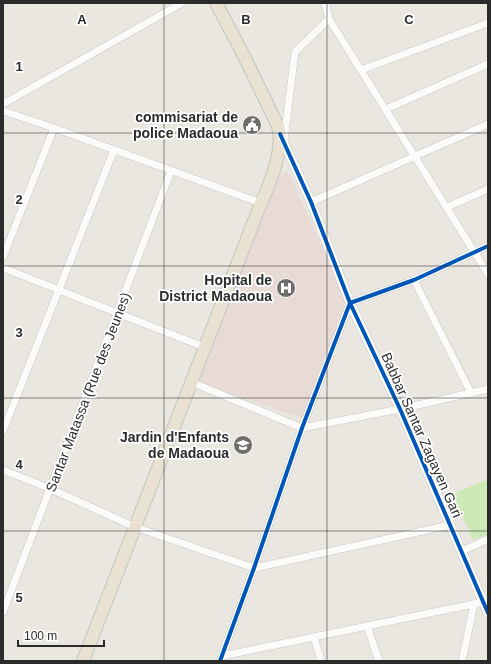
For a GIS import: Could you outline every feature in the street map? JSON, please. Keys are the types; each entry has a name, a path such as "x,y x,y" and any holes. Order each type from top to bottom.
{"highway":[{"path":"83,661 204,347 261,203 271,182 282,137 243,54 216,3"}],"street":[{"path":"3,104 182,3"},
{"path":"324,3 329,19 488,274"},
{"path":"282,137 295,52 329,19"},
{"path":"361,70 488,23"},
{"path":"386,109 488,64"},
{"path":"3,112 54,128 261,203"},
{"path":"310,202 488,124"},
{"path":"3,257 54,128"},
{"name":"Babbar Santar Zagayen Gari","path":"282,137 310,202 350,303 400,409 462,551 482,603 488,613"},
{"path":"3,431 60,290 114,150"},
{"name":"Santar Matassa (Rue des Jeunes)","path":"3,612 172,171"},
{"path":"447,207 488,189"},
{"path":"221,659 302,428 350,303 414,280 488,246"},
{"path":"3,268 204,347"},
{"path":"414,280 471,393"},
{"path":"191,382 302,428 400,409 488,389"},
{"path":"3,470 51,489 135,527 254,568 450,525"},
{"path":"462,551 488,539"},
{"path":"221,659 314,637 482,603"},
{"path":"462,661 482,603"},
{"path":"368,626 379,661"},
{"path":"314,637 321,661"}],"shaded area":[{"name":"Hopital de District Madaoua","path":"286,170 291,177 346,301 302,418 195,381 275,180"}],"green space":[{"path":"488,479 488,534 473,540 453,494"}],"cycle path":[{"path":"280,134 311,202 350,303 400,409 488,613"},
{"path":"220,661 302,428 350,303 414,280 488,246"}],"place":[{"name":"commisariat de police Madaoua","path":"252,125"},
{"name":"Hopital de District Madaoua","path":"286,288"},
{"name":"Jardin d'Enfants de Madaoua","path":"243,445"}]}
